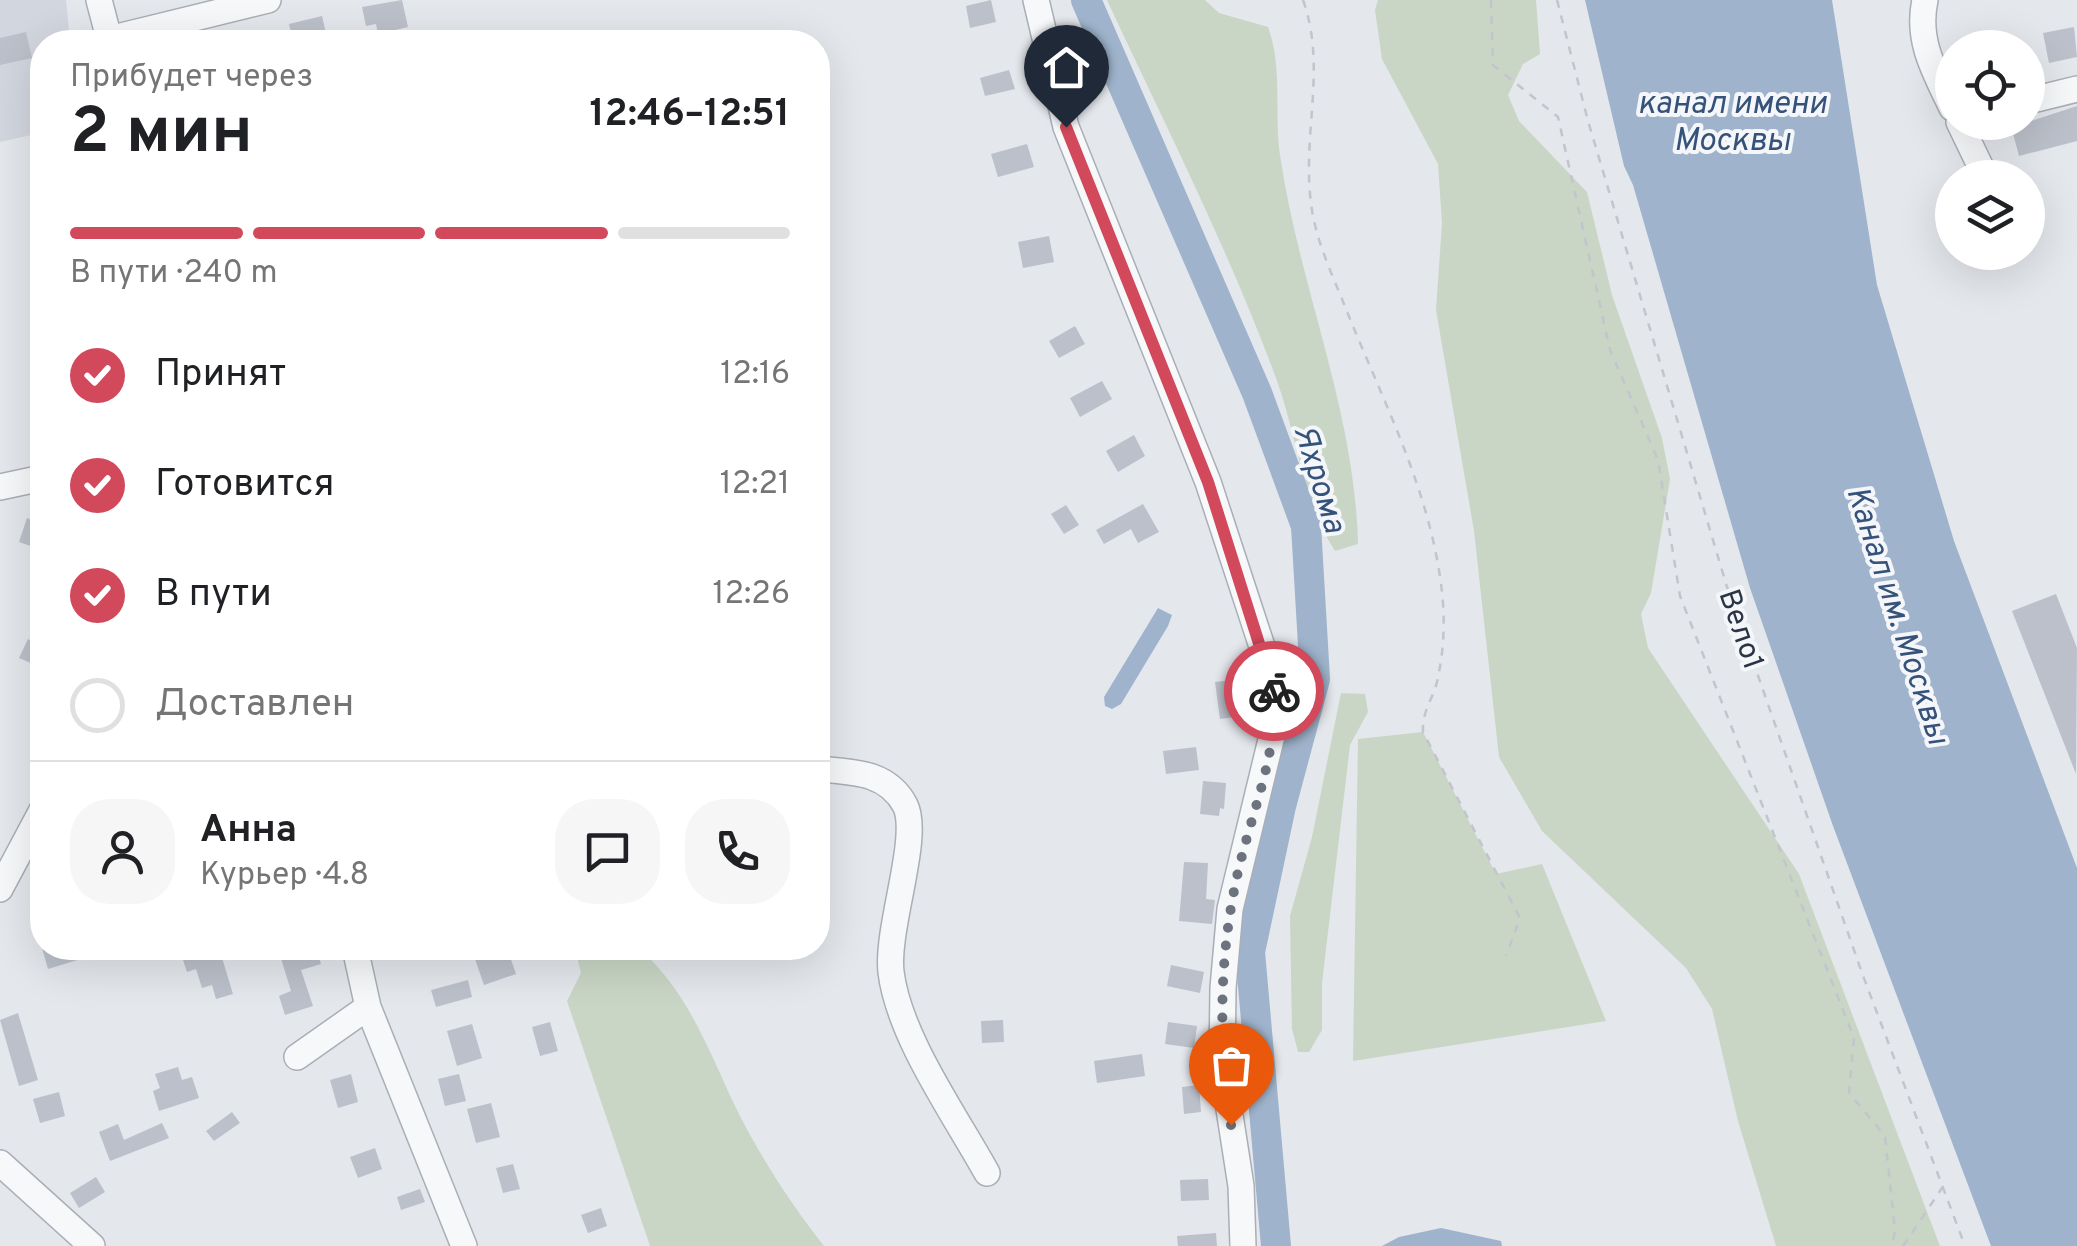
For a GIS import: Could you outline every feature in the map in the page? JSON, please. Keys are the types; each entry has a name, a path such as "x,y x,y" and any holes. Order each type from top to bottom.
{"street":[{"path":"99,0 106,30"},
{"path":"152,30 268,0"},
{"path":"1036,0 1066,127 1208,482 1273,680 1276,719 1230,910 1223,988 1222,1064 1240,1186 1243,1246"},
{"path":"1926,0 1921,18 1924,48 1935,72"},
{"path":"2045,97 2077,90"},
{"path":"0,487 30,481"},
{"path":"830,770 863,772 880,780 894,790 909,815 890,944 894,992 911,1034 987,1173"},
{"path":"0,889 30,833"},
{"path":"358,960 368,1008 464,1246"},
{"path":"297,1057 368,1008"},
{"path":"0,1163 92,1246"}],"path":[{"path":"1303,0 1318,62 1307,138 1311,206 1325,256 1408,464 1436,552 1446,622 1436,686 1422,712 1423,732 1520,918 1506,956"},
{"path":"1491,0 1493,65 1558,117 1610,350 1658,460 1680,596 1854,1038 1849,1093 1885,1136 1896,1231 1892,1246"},
{"name":"Вело1","path":"1557,0 1588,122 1727,587 1862,972 1965,1246"},
{"path":"1903,1246 1944,1185"}],"shaded area":[{"path":"0,0 66,0 69,30 30,30 30,135 0,142"}],"green space":[{"path":"1107,0 1205,0 1219,13 1268,27 1277,75 1280,155 1347,445 1358,544 1335,551 1324,531 1257,330"},
{"path":"1378,0 1536,0 1540,54 1523,64 1508,95 1519,121 1587,192 1612,295 1662,438 1670,479 1651,593 1641,614 1648,648 1799,874 1940,1246 1776,1246 1738,1121 1712,1009 1686,968 1542,831 1499,757 1474,531 1436,310 1442,223 1438,164 1382,59 1375,10"},
{"path":"1341,693 1365,694 1368,712 1350,745 1322,983 1322,1030 1309,1052 1298,1052 1292,1029 1290,916 1312,837"},
{"path":"1423,732 1496,874 1542,864 1606,1021 1353,1061 1358,739"},
{"path":"578,960 650,960 655,965 696,1023 766,1163 824,1246 650,1246 567,1001 581,973"}],"water":[{"name":"канал имени Москвы","path":"1585,0 1832,0 1877,285 1954,541 2077,868 2077,1246 1991,1246 1833,826 1750,588 1633,185 1624,166"},
{"path":"1158,608 1172,615 1168,626 1121,704 1112,709 1105,706 1104,697"},
{"path":"1441,1228 1501,1241 1502,1246 1382,1246 1399,1237"}],"building":[{"path":"402,0 408,27 377,30 376,24 366,26 362,7"},
{"path":"991,0 996,22 970,28 966,6"},
{"path":"322,16 325,30 290,30 289,24"},
{"path":"2074,27 2077,57 2049,63 2045,33"},
{"path":"26,32 30,58 0,65 0,38"},
{"path":"1009,70 1015,89 985,96 980,78"},
{"path":"2077,106 2077,141 2019,156 2015,140 2045,140 2045,116"},
{"path":"1027,144 1034,167 998,177 991,154"},
{"path":"1049,236 1054,262 1023,268 1018,242"},
{"path":"1075,326 1085,344 1059,358 1049,341"},
{"path":"1102,381 1112,399 1080,417 1070,398"},
{"path":"1134,435 1145,456 1118,472 1106,451"},
{"path":"1143,504 1159,532 1138,543 1131,529 1104,544 1096,530"},
{"path":"1066,505 1079,525 1064,534 1051,514"},
{"path":"27,518 30,519 30,546 19,542"},
{"path":"2056,594 2077,648 2076,774 2012,611"},
{"path":"28,639 30,640 30,663 19,658"},
{"path":"1241,679 1241,716 1220,719 1215,682"},
{"path":"1196,747 1199,770 1166,774 1163,751"},
{"path":"1203,781 1226,783 1224,809 1220,808 1219,816 1200,814"},
{"path":"1184,862 1208,863 1206,899 1215,900 1212,924 1179,921"},
{"path":"45,960 77,960 48,969"},
{"path":"183,960 223,960 233,994 216,999 212,985 202,988 196,969 187,972"},
{"path":"281,960 320,960 321,964 301,970 313,1006 285,1015 279,996 291,991"},
{"path":"475,960 511,960 516,974 484,985"},
{"path":"1171,965 1204,972 1200,993 1167,986"},
{"path":"468,980 472,997 436,1007 431,990"},
{"path":"18,1013 38,1080 19,1086 0,1020"},
{"path":"1003,1020 1004,1042 982,1043 981,1021"},
{"path":"550,1022 558,1051 540,1056 532,1027"},
{"path":"1168,1022 1197,1026 1194,1048 1165,1044"},
{"path":"472,1024 482,1058 457,1066 447,1031"},
{"path":"1142,1054 1145,1076 1097,1083 1094,1061"},
{"path":"178,1067 182,1080 192,1077 199,1098 159,1111 153,1091 160,1088 155,1074"},
{"path":"351,1074 358,1102 338,1108 330,1080"},
{"path":"459,1074 466,1101 445,1106 438,1079"},
{"path":"1199,1085 1201,1112 1184,1114 1182,1087"},
{"path":"59,1092 65,1116 40,1123 33,1099"},
{"path":"491,1103 500,1137 476,1143 467,1109"},
{"path":"232,1112 240,1123 214,1141 206,1131"},
{"path":"162,1123 169,1138 110,1161 99,1132 118,1124 124,1140"},
{"path":"375,1148 382,1169 358,1178 350,1157"},
{"path":"513,1164 520,1189 503,1193 496,1168"},
{"path":"96,1177 105,1192 79,1208 70,1193"},
{"path":"1208,1179 1209,1200 1181,1201 1180,1180"},
{"path":"420,1189 425,1202 401,1210 397,1197"},
{"path":"601,1208 607,1226 588,1233 581,1215"},
{"path":"1216,1233 1217,1246 1178,1246 1177,1236"}],"waterway":[{"name":"Яхрома","path":"1086,0 1257,393 1306,526 1315,679 1281,806 1250,952 1276,1246"}],"way so far":[{"path":"1231,1125 1222,1064 1230,910 1266,773 1276,719 1274,691"}],"route":[{"path":"1066,127 1208,482 1252,610 1274,691"}],"water label":[{"name":"Канал им. Москвы","path":"1899,615"}]}
